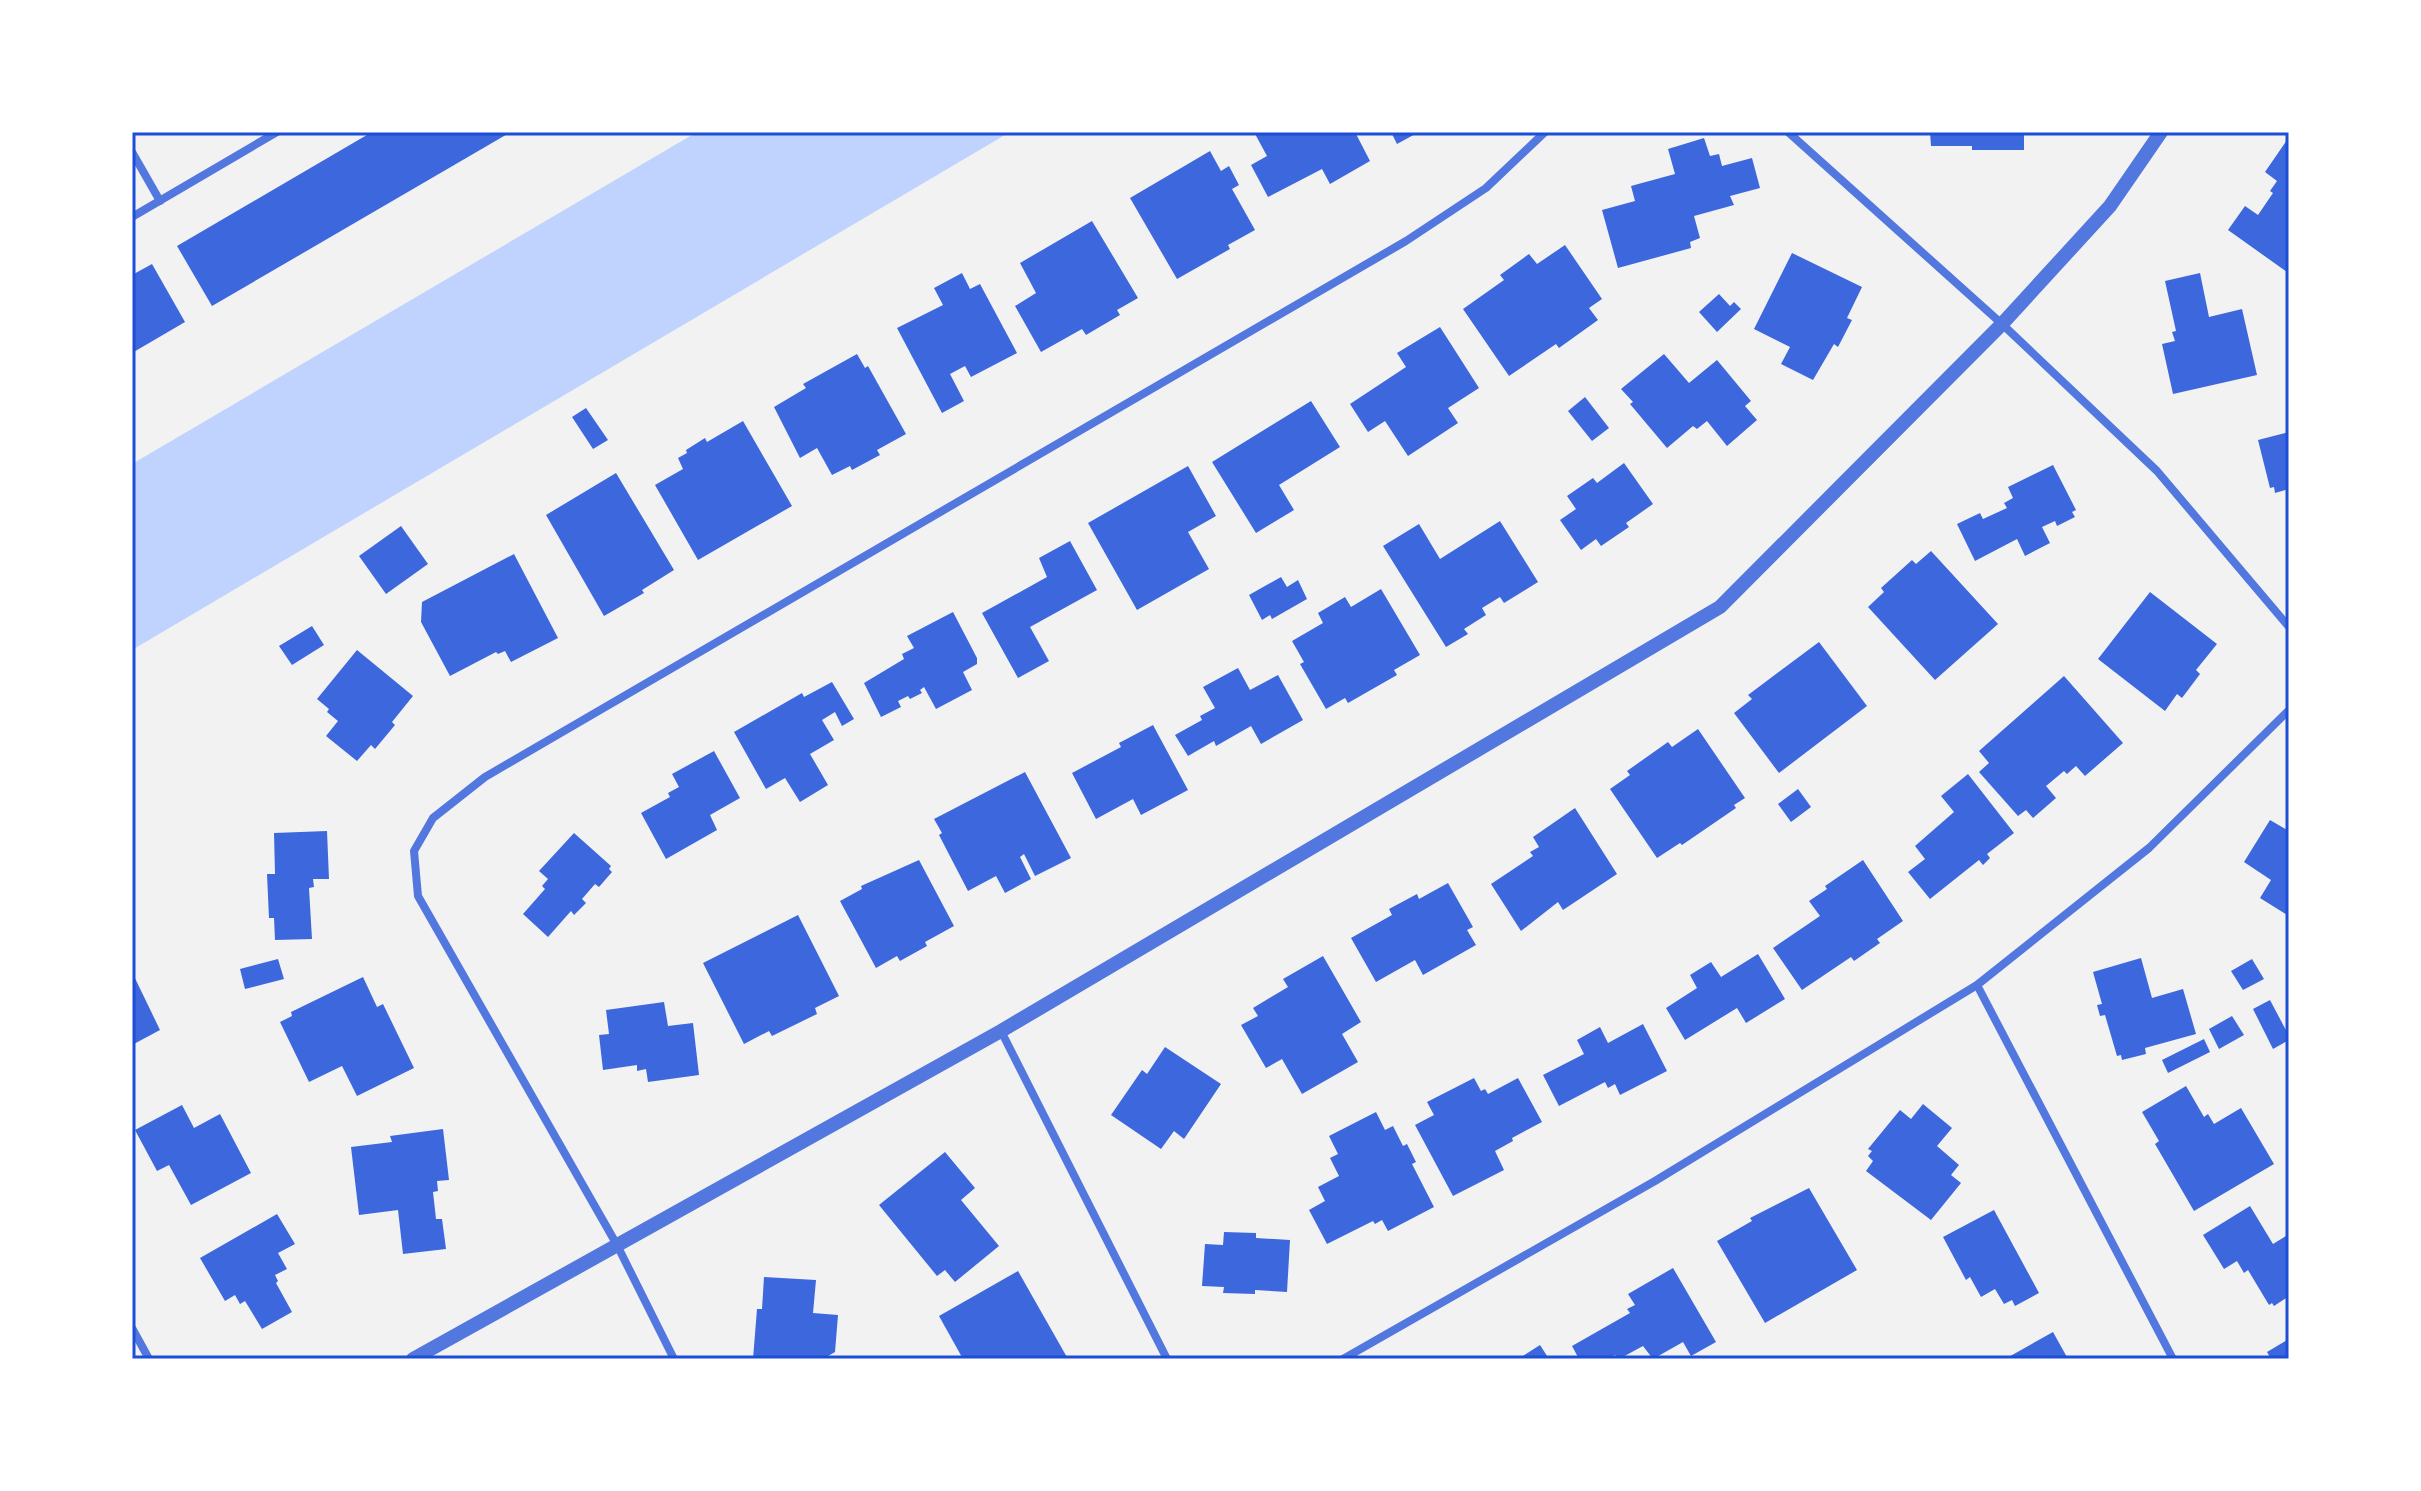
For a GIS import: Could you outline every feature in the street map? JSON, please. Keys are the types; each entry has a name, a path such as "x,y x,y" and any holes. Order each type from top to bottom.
{"street":[{"path":"132,217 277,132"},
{"path":"674,1359 617,1245 418,896 414,851 433,818 485,777 1406,241 1486,188 1545,132"},
{"path":"1788,132 2002,324 2157,471 2289,627"},
{"path":"413,1359 1001,1031 1720,607 2002,324 2110,206 2161,132"},
{"path":"132,152 160,201"},
{"path":"1343,1359 1655,1181 1977,985 2149,848 2289,710"},
{"path":"1977,985 2173,1359"},
{"path":"1001,1031 1167,1359"},
{"path":"132,1328 149,1359"}],"water":[{"path":"697,132 1010,132 132,650 132,464"}],"building":[{"path":"372,132 511,132 212,306 177,246"},
{"path":"1254,132 1355,132 1370,161 1330,184 1322,169 1268,197 1251,165 1267,156"},
{"path":"1391,132 1419,132 1397,144"},
{"path":"1930,132 2024,132 2024,150 1931,146"},
{"path":"2289,137 2287,272 2228,230 2245,206 2258,215 2273,193 2270,191 2277,181 2265,172"},
{"path":"1704,138 1710,156 1719,154 1722,166 1752,158 1760,188 1730,196 1734,205 1694,216 1700,238 1690,242 1691,248 1618,268 1602,210 1635,201 1631,186 1675,174 1668,149"},
{"path":"1210,151 1221,171 1229,166 1239,185 1232,189 1255,230 1228,245 1230,249 1177,279 1130,198"},
{"path":"1092,221 1138,298 1117,310 1120,315 1086,335 1082,329 1041,352 1015,306 1036,293 1020,263"},
{"path":"1565,245 1602,299 1589,308 1598,320 1559,348 1556,344 1509,376 1463,309 1504,280 1500,275 1529,254 1537,264"},
{"path":"1792,253 1862,287 1847,318 1852,320 1838,347 1834,344 1813,380 1781,364 1790,347 1754,329"},
{"path":"152,264 185,322 132,353 132,275"},
{"path":"962,273 970,289 980,284 1017,353 971,377 965,366 950,374 964,401 942,413 897,328 943,305 934,288"},
{"path":"2200,273 2209,317 2242,309 2257,375 2173,394 2162,344 2175,341 2172,332 2176,331 2165,281"},
{"path":"1719,294 1730,306 1734,302 1741,309 1717,332 1699,312"},
{"path":"1440,327 1479,388 1448,408 1458,423 1408,456 1385,421 1368,432 1350,404 1406,367 1397,353"},
{"path":"857,354 865,368 868,366 906,434 877,450 880,455 852,470 850,466 832,475 817,448 800,458 774,407 806,388 803,384"},
{"path":"1664,354 1689,383 1717,360 1751,401 1745,406 1757,420 1727,446 1707,421 1697,429 1693,426 1667,448 1621,389"},
{"path":"1585,397 1609,428 1592,441 1568,411"},
{"path":"1311,401 1340,447 1279,485 1294,510 1256,533 1212,462"},
{"path":"586,408 608,440 593,449 572,417"},
{"path":"743,421 792,506 698,560 655,485 683,469 678,458 687,453 686,450"},
{"path":"2289,432 2289,489 2275,493 2274,487 2270,488 2258,440"},
{"path":"1624,463 1653,504 1626,523 1629,527 1601,546 1596,539 1581,550 1560,520 1576,509 1567,496 1593,478 1597,483"},
{"path":"2053,465 2076,510 2072,512 2075,517 2057,526 2055,521 2042,527 2050,543 2025,556 2017,539 1975,561 1957,524 1980,513 1983,519 2007,508 2004,503 2013,498 2008,487"},
{"path":"1188,466 1216,516 1188,532 1209,569 1137,610 1088,523"},
{"path":"616,473 674,570 642,590 644,593 604,616 546,515"},
{"path":"1500,521 1538,582 1504,603 1500,597 1482,608 1486,615 1464,629 1468,634 1446,647 1383,546 1419,524 1440,559"},
{"path":"401,526 428,564 386,594 359,556"},
{"path":"1070,541 1097,590 1030,627 1049,661 1018,678 982,613 1047,577 1039,558"},
{"path":"1931,551 1998,624 1935,680 1868,607 1884,592 1881,588 1912,560 1916,564"},
{"path":"514,554 558,638 511,662 505,651 496,652 450,676 421,622 422,602"},
{"path":"1281,577 1287,587 1298,580 1307,599 1272,619 1270,615 1262,620 1249,595"},
{"path":"1381,589 1420,655 1394,670 1397,675 1348,703 1345,698 1326,709 1300,664 1304,662 1292,641 1323,623 1318,613 1345,597 1351,607"},
{"path":"2150,592 2217,644 2196,670 2200,674 2182,698 2177,694 2165,711 2098,659"},
{"path":"953,612 977,658 977,664 963,672 972,690 936,709 924,687 920,690 922,693 898,701 901,707 881,717 864,683 904,659 902,654 914,648 907,636"},
{"path":"312,626 324,645 292,665 279,646"},
{"path":"1819,642 1867,706 1779,773 1734,713 1752,699 1748,695"},
{"path":"357,650 413,696 375,749 371,745 357,761 326,736 338,721 317,699"},
{"path":"1238,668 1250,690 1278,675 1303,720 1261,744 1251,726 1216,746 1214,741 1188,756 1175,735 1202,720 1200,716 1215,708 1203,687"},
{"path":"2064,676 2123,743 2085,776 2076,766 2067,774 2064,771 2046,786 2056,798 2033,818 2026,810 2018,816 1979,772 1989,763 1979,751"},
{"path":"832,682 854,719 842,726 835,712 822,720 834,740 810,754 828,785 800,802 785,778 766,789 734,732 802,693 804,697"},
{"path":"1153,725 1188,790 1141,815 1133,799 1096,819 1072,773 1121,747 1119,743"},
{"path":"1698,729 1745,798 1734,805 1736,808 1682,845 1680,843 1657,858 1610,789 1630,775 1627,771 1668,742 1672,747"},
{"path":"714,751 740,798 710,815 717,830 666,859 641,813 670,797 668,793 679,787 672,774"},
{"path":"1025,772 1071,858 1035,876 1024,854 1020,857 1031,879 1005,893 996,876 968,891 934,819"},
{"path":"1968,774 2014,833 1987,854 1990,858 1983,865 1979,860 1930,899 1908,872 1925,859 1915,846 1954,812 1941,796"},
{"path":"1798,789 1811,807 1791,822 1778,804"},
{"path":"1575,808 1617,874 1563,910 1558,902 1521,931 1491,884 1533,856 1530,852 1539,847 1533,837"},
{"path":"2270,820 2289,831 2289,916 2260,898 2271,880 2244,862"},
{"path":"327,831 329,879 313,879 314,887 309,888 312,939 275,940 274,918 269,918 267,874 275,874 274,833"},
{"path":"574,833 611,866 609,869 612,872 599,887 595,884 582,899 586,903 574,915 571,911 548,937 523,914 545,889 542,886 548,879 539,871"},
{"path":"919,860 954,926 900,961 897,956 876,968 840,901 862,889 861,886"},
{"path":"1863,860 1903,921 1877,939 1880,943 1854,961 1851,957 1802,990 1773,948 1820,916 1809,901"},
{"path":"1448,883 1473,927 1467,930 1476,945 1423,975 1415,960 1376,982 1351,938 1392,915 1389,909 1417,894 1419,899"},
{"path":"798,915 839,996 815,1008 817,1014 772,1036 769,1031 744,1044 703,963"},
{"path":"1758,954 1785,999 1746,1023 1737,1008 1685,1040 1666,1008 1697,988 1690,975 1711,962 1721,977"},
{"path":"1323,956 1361,1022 1342,1034 1358,1062 1302,1094 1282,1059 1266,1068 1241,1025 1258,1016 1253,1008 1288,987 1283,979"},
{"path":"2141,958 2152,998 2183,989 2196,1034 2145,1048 2146,1054 2122,1060 2121,1055 2117,1056 2105,1015 2100,1016 2097,1005 2102,1004 2093,972"},
{"path":"278,959 284,979 245,989 240,969"},
{"path":"2252,959 2264,979 2243,990 2231,971"},
{"path":"132,972 160,1030 132,1045"},
{"path":"363,977 377,1007 383,1004 414,1068 357,1096 342,1066 309,1082 280,1022 292,1016 291,1012"},
{"path":"2270,1000 2289,1036 2289,1040 2273,1049 2253,1009"},
{"path":"664,1002 668,1026 693,1023 699,1075 648,1082 646,1069 637,1071 637,1065 603,1070 599,1035 609,1034 606,1010"},
{"path":"2232,1016 2244,1035 2219,1049 2209,1029"},
{"path":"1643,1024 1667,1071 1620,1095 1615,1084 1608,1088 1605,1082 1559,1106 1543,1075 1584,1054 1577,1040 1600,1027 1608,1043"},
{"path":"2204,1039 2210,1052 2168,1073 2162,1060"},
{"path":"1165,1047 1221,1084 1184,1139 1174,1131 1161,1149 1111,1115 1142,1070 1147,1074"},
{"path":"1474,1078 1481,1091 1485,1089 1488,1094 1518,1078 1542,1122 1495,1151 1504,1170 1453,1196 1415,1125 1434,1115 1427,1102"},
{"path":"2186,1086 2204,1117 2208,1114 2214,1124 2241,1108 2274,1164 2194,1211 2155,1144 2159,1141 2142,1112"},
{"path":"1923,1104 1952,1128 1937,1146 1959,1165 1951,1175 1961,1183 1931,1220 1866,1171 1873,1161 1868,1156 1872,1151 1868,1149 1900,1110 1911,1119"},
{"path":"182,1105 194,1128 220,1114 251,1173 191,1205 169,1165 157,1171 135,1130"},
{"path":"1376,1112 1385,1130 1393,1126 1403,1146 1407,1144 1416,1162 1412,1164 1434,1207 1388,1231 1382,1220 1375,1224 1373,1221 1327,1244 1309,1210 1325,1201 1318,1187 1339,1176 1330,1158 1338,1154 1329,1136"},
{"path":"443,1129 449,1180 437,1181 438,1191 433,1192 436,1219 442,1219 446,1249 403,1254 398,1210 359,1215 351,1147 392,1142 390,1136"},
{"path":"945,1152 975,1188 961,1200 999,1246 955,1282 945,1270 937,1276 879,1205"},
{"path":"1809,1188 1857,1270 1765,1323 1717,1241 1752,1221 1750,1218"},
{"path":"2250,1206 2273,1244 2289,1234 2289,1296 2274,1306 2272,1303 2269,1305 2248,1270 2244,1273 2237,1261 2224,1269 2203,1235"},
{"path":"1994,1210 2039,1293 2015,1306 2012,1300 2004,1304 1995,1289 1981,1297 1970,1277 1966,1280 1943,1237"},
{"path":"277,1214 295,1244 278,1253 287,1269 275,1275 276,1283 292,1312 262,1329 245,1301 240,1304 235,1295 225,1301 200,1258"},
{"path":"1224,1232 1256,1233 1256,1238 1290,1240 1287,1292 1255,1290 1255,1294 1223,1293 1224,1287 1202,1286 1205,1244 1223,1245"},
{"path":"1673,1268 1716,1342 1691,1356 1683,1342 1653,1359 1643,1346 1619,1359 1615,1355 1609,1359 1579,1359 1572,1346 1630,1313 1627,1309 1635,1305 1628,1294"},
{"path":"1018,1271 1068,1359 963,1359 939,1316"},
{"path":"764,1277 816,1280 813,1313 838,1315 835,1352 823,1359 753,1359 757,1309 762,1309"},
{"path":"2053,1332 2068,1359 2005,1359"},
{"path":"2289,1339 2289,1359 2271,1359 2267,1352"},
{"path":"1540,1345 1549,1359 1518,1359"}]}
